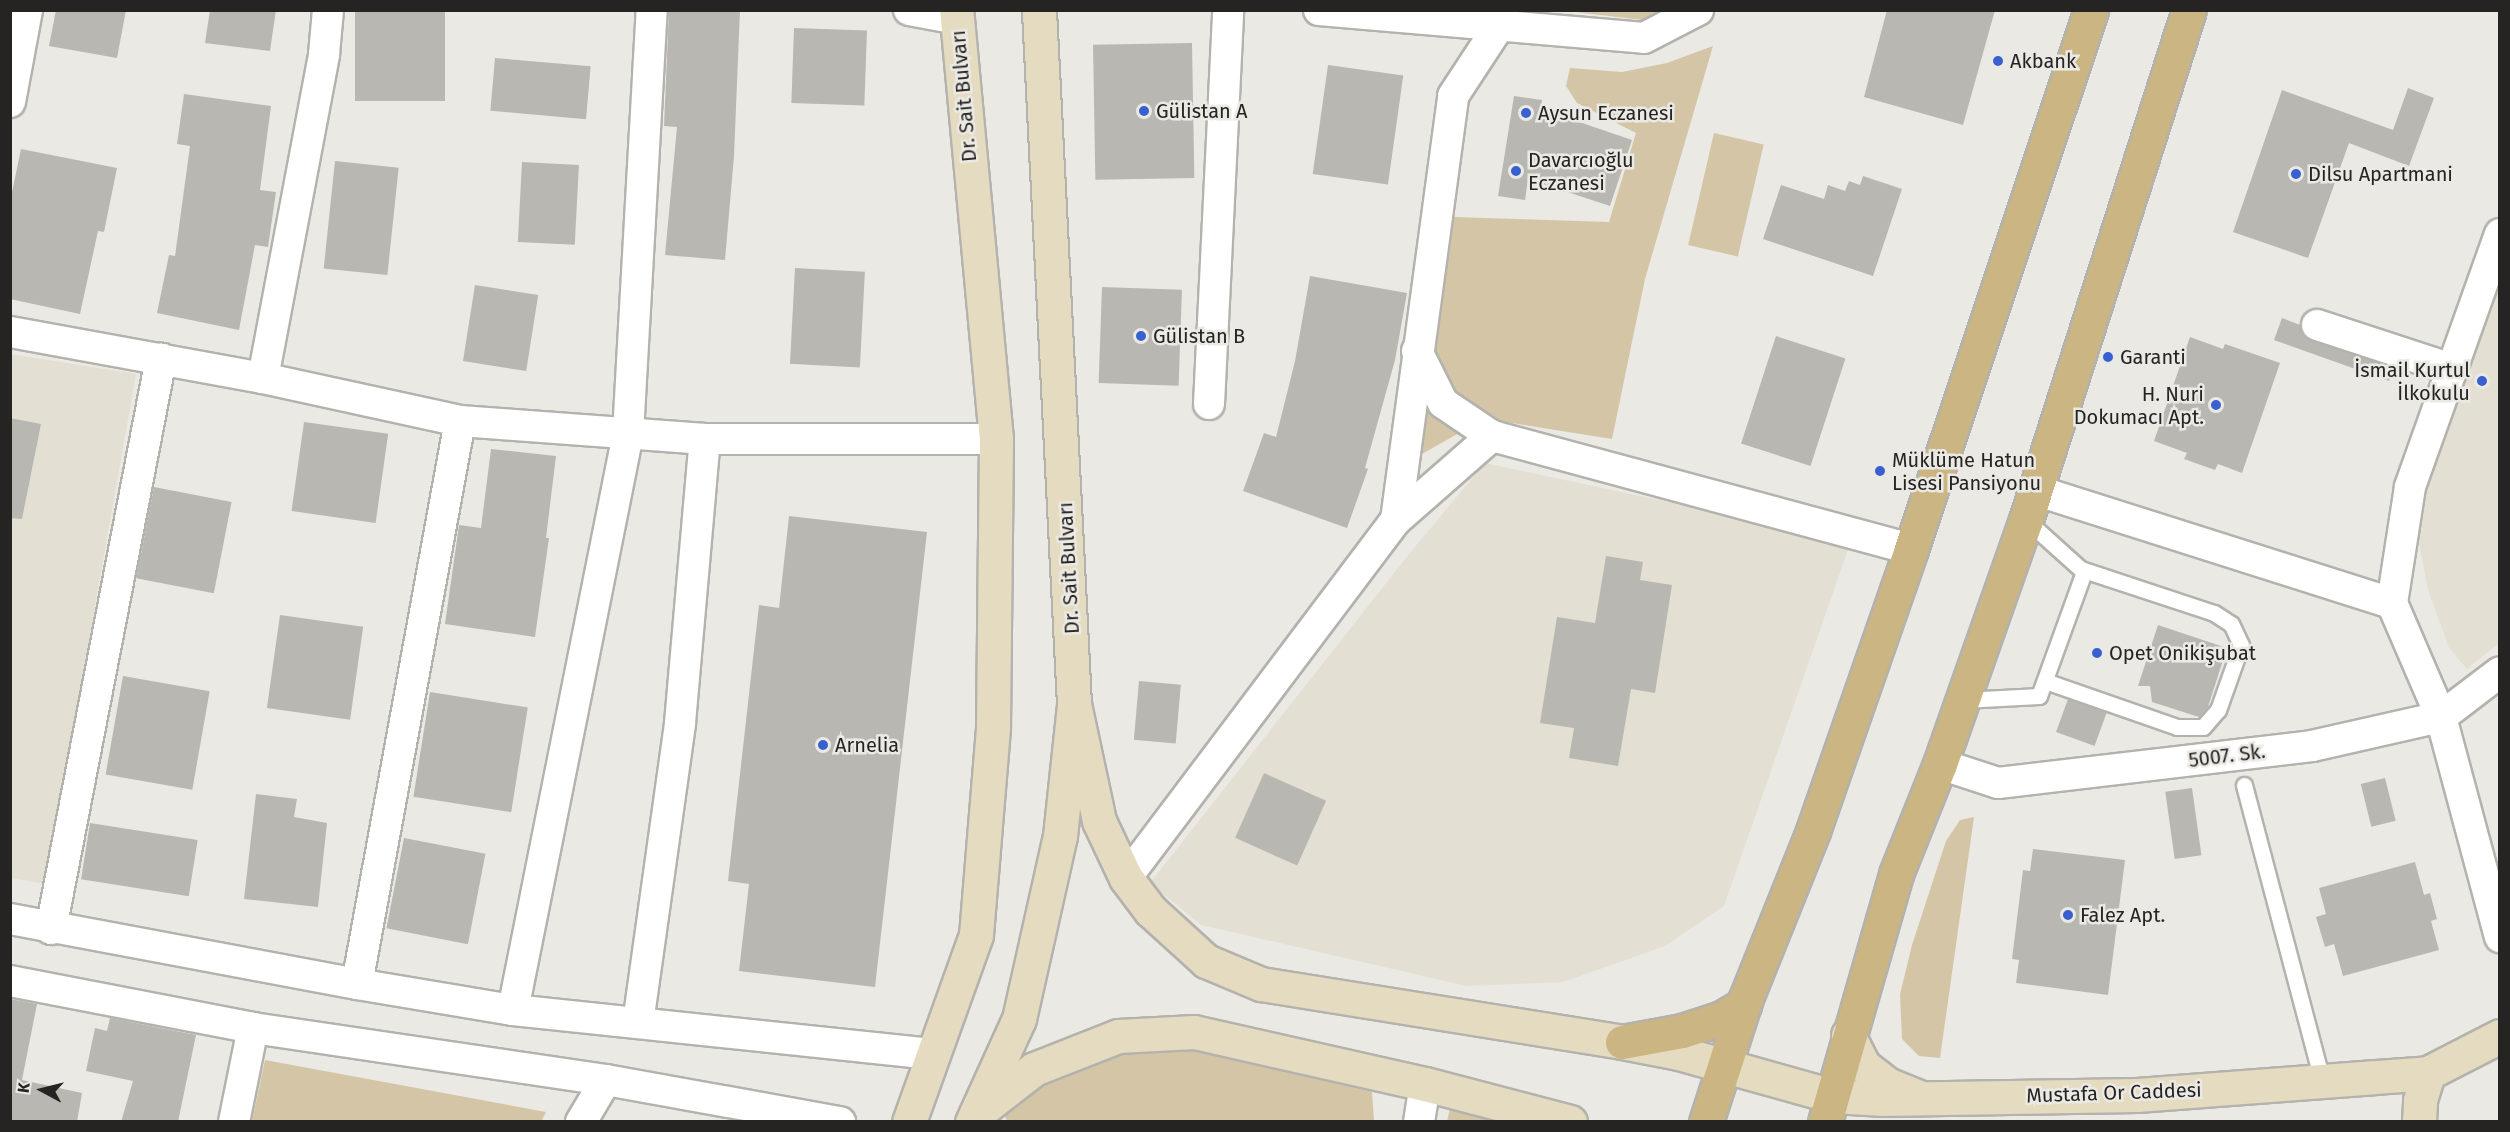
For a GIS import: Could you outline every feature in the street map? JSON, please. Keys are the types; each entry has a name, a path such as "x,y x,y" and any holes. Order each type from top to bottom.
{"main road":[{"path":"1706,1122 1744,1005 1813,831 1911,549 2091,10"},
{"path":"1829,1109 1848,1035 1896,874 1940,764 2030,505 2188,10"},
{"path":"1622,1042 1682,1031 1722,1018 1744,1005"}],"street":[{"path":"10,102 27,10"},
{"path":"263,378 324,54 328,10"},
{"path":"513,1010 628,434 652,10"},
{"path":"909,10 956,15"},
{"name":"Dr. Sait Bulvarı","path":"975,1117 1018,1019 1060,836 1074,704 1040,10"},
{"path":"1209,404 1228,10"},
{"path":"1319,10 1500,18 1644,38 1698,10"},
{"name":"Dr. Sait Bulvarı","path":"909,1122 976,935 993,726 996,439 956,15"},
{"path":"1396,520 1453,96 1500,18"},
{"path":"2499,234 2410,487 2392,603 2440,717 2499,937"},
{"path":"2317,325 2452,369"},
{"path":"10,332 263,378 460,421 705,439 996,439"},
{"path":"1417,351 1443,403 1492,436 1911,549"},
{"path":"51,928 161,359"},
{"path":"357,984 460,421"},
{"path":"1126,878 1396,520 1492,436"},
{"path":"638,1023 680,723 705,439"},
{"path":"2030,505 2392,603"},
{"name":"5007. Sk.","path":"1940,764 1998,783 2312,746 2440,717 2499,672"},
{"name":"Mustafa Or Caddesi","path":"1074,704 1099,821 1126,878 1150,910 1206,961 1261,984 1622,1042 1723,1065 1829,1109 1924,1098 2137,1095 2428,1073 2499,1036"},
{"path":"10,919 357,984 513,1010 932,1054"},
{"path":"10,981 253,1028 606,1080 840,1122"},
{"path":"234,1122 253,1028"},
{"path":"975,1117 1034,1070 1118,1036 1194,1032 1425,1084 1570,1122"},
{"path":"1848,1035 1864,1066 1887,1084 1924,1098"},
{"path":"2419,1122 2420,1100 2428,1073"},
{"path":"581,1122 606,1080"},
{"path":"1419,1122 1425,1084"}],"lane":[{"path":"1963,700 2040,696 2084,572 2030,505"},
{"path":"2045,681 2177,727 2203,727 2218,710 2241,645 2232,624 2214,613 2080,569"},
{"path":"2244,785 2322,1081"}],"shaded area":[{"path":"1567,11 1666,11 1643,20"},
{"path":"1713,46 1645,279 1612,439 1493,420 1456,397 1441,373 1429,342 1454,217 1609,222 1636,133 1577,103 1566,86 1570,68 1622,72 1667,63"},
{"path":"1714,133 1764,144 1738,257 1688,245"},
{"name":"İsmail Kurtul İlkokulu","path":"2499,281 2499,643 2467,669 2449,648 2428,590 2418,538 2428,482"},
{"path":"10,354 136,374 46,884 11,878"},
{"path":"1426,402 1459,433 1422,454"},
{"path":"1485,463 1851,541 1724,906 1665,946 1563,982 1467,986 1201,925 1150,883 1409,554"},
{"path":"1974,817 1940,1058 1919,1056 1902,1039 1900,994 1912,945 1946,841 1960,820"},
{"path":"1186,1047 1372,1092 1374,1121 1008,1122 1003,1113 1042,1086 1117,1051"},
{"path":"265,1060 546,1112 541,1122 252,1121"},
{"path":"1450,1108 1504,1121 1447,1122"}],"building":[{"path":"56,10 126,10 117,58 49,46"},
{"path":"210,10 276,10 270,51 205,43"},
{"path":"355,10 445,10 445,101 355,101"},
{"path":"669,10 740,10 734,156 725,260 665,255 677,127 664,126"},
{"path":"1887,10 1995,10 1963,125 1864,97"},
{"path":"794,28 867,31 864,106 791,103"},
{"name":"Gülistan A","path":"1192,43 1194,178 1095,180 1093,45"},
{"path":"495,58 591,66 586,119 490,111"},
{"path":"1328,65 1403,76 1388,185 1313,174"},
{"name":"Dilsu Apartmani","path":"2408,88 2434,98 2409,166 2349,143 2308,258 2233,232 2282,90 2393,130"},
{"path":"184,94 271,106 260,190 276,192 268,247 255,245 239,330 157,313 169,255 175,256 190,146 177,144"},
{"path":"1514,96 1542,100 1541,109 1632,140 1610,206 1528,179 1525,200 1498,196"},
{"path":"21,149 117,168 104,232 98,231 80,314 10,299 10,202"},
{"path":"335,161 399,168 387,275 324,268"},
{"path":"522,162 579,165 575,245 518,242"},
{"path":"1863,176 1902,189 1873,276 1763,239 1781,185 1824,199 1828,185 1845,191 1849,181 1860,185"},
{"path":"795,268 865,272 860,368 790,364"},
{"path":"1310,276 1407,293 1395,360 1365,468 1368,469 1347,528 1243,491 1264,433 1276,437 1295,361"},
{"path":"475,285 538,295 526,371 463,361"},
{"name":"Gülistan B","path":"1102,287 1182,290 1179,386 1099,383"},
{"path":"2282,318 2300,325 2304,336 2312,341 2394,368 2389,381 2274,340"},
{"path":"1776,336 1845,359 1811,466 1741,443"},
{"name":"H. Nuri Dokumacı Apt.","path":"2190,337 2223,349 2225,344 2280,363 2242,473 2218,464 2215,470 2184,459 2187,453 2154,441"},
{"path":"10,418 41,424 22,519 10,518"},
{"path":"304,422 388,434 376,523 291,511"},
{"path":"491,449 556,456 546,538 549,538 535,637 445,624 459,525 481,528"},
{"path":"154,487 232,502 214,593 136,578"},
{"name":"Arnelia","path":"789,516 927,532 875,987 739,971 749,884 728,881 759,605 779,608"},
{"path":"1606,556 1643,562 1640,580 1672,585 1655,693 1631,689 1618,766 1569,758 1574,728 1540,723 1557,617 1595,623"},
{"path":"280,615 363,627 350,720 267,708"},
{"path":"2158,625 2227,648 2208,707 2199,717 2152,702 2150,686 2138,686"},
{"path":"123,676 210,691 192,790 106,774"},
{"path":"1139,681 1181,685 1176,743 1134,740"},
{"path":"430,692 528,707 511,812 413,797"},
{"path":"2068,699 2107,713 2095,746 2056,732"},
{"path":"1264,773 1326,801 1297,866 1235,838"},
{"path":"2385,778 2396,821 2371,827 2361,784"},
{"path":"2192,788 2201,855 2175,859 2165,792"},
{"path":"256,794 297,799 294,817 327,823 318,907 244,899"},
{"path":"90,823 198,840 189,896 81,879"},
{"path":"404,838 485,854 468,944 386,928"},
{"name":"Falez Apt.","path":"2033,849 2125,860 2108,995 2016,983 2019,960 2012,959 2023,870 2030,871"},
{"path":"2415,862 2424,895 2430,893 2437,919 2431,921 2439,950 2343,976 2334,944 2325,947 2316,917 2326,914 2319,888"},
{"path":"10,999 37,1004 22,1080 82,1093 77,1122 10,1122"},
{"path":"110,1018 196,1035 178,1122 121,1122 133,1081 86,1071 95,1028 107,1031"}],"place":[{"name":"Akbank","path":"1998,61"},
{"name":"Gülistan A","path":"1144,111"},
{"name":"Aysun Eczanesi","path":"1526,113"},
{"name":"Davarcıoğlu Eczanesi","path":"1516,171"},
{"name":"Dilsu Apartmani","path":"2296,174"},
{"name":"Gülistan B","path":"1141,336"},
{"name":"Garanti","path":"2108,357"},
{"name":"İsmail Kurtul İlkokulu","path":"2482,381"},
{"name":"H. Nuri Dokumacı Apt.","path":"2216,405"},
{"name":"Müklüme Hatun Lisesi Pansiyonu","path":"1880,471"},
{"name":"Opet Onikişubat","path":"2097,653"},
{"name":"Arnelia","path":"823,745"},
{"name":"Falez Apt.","path":"2068,915"}]}
